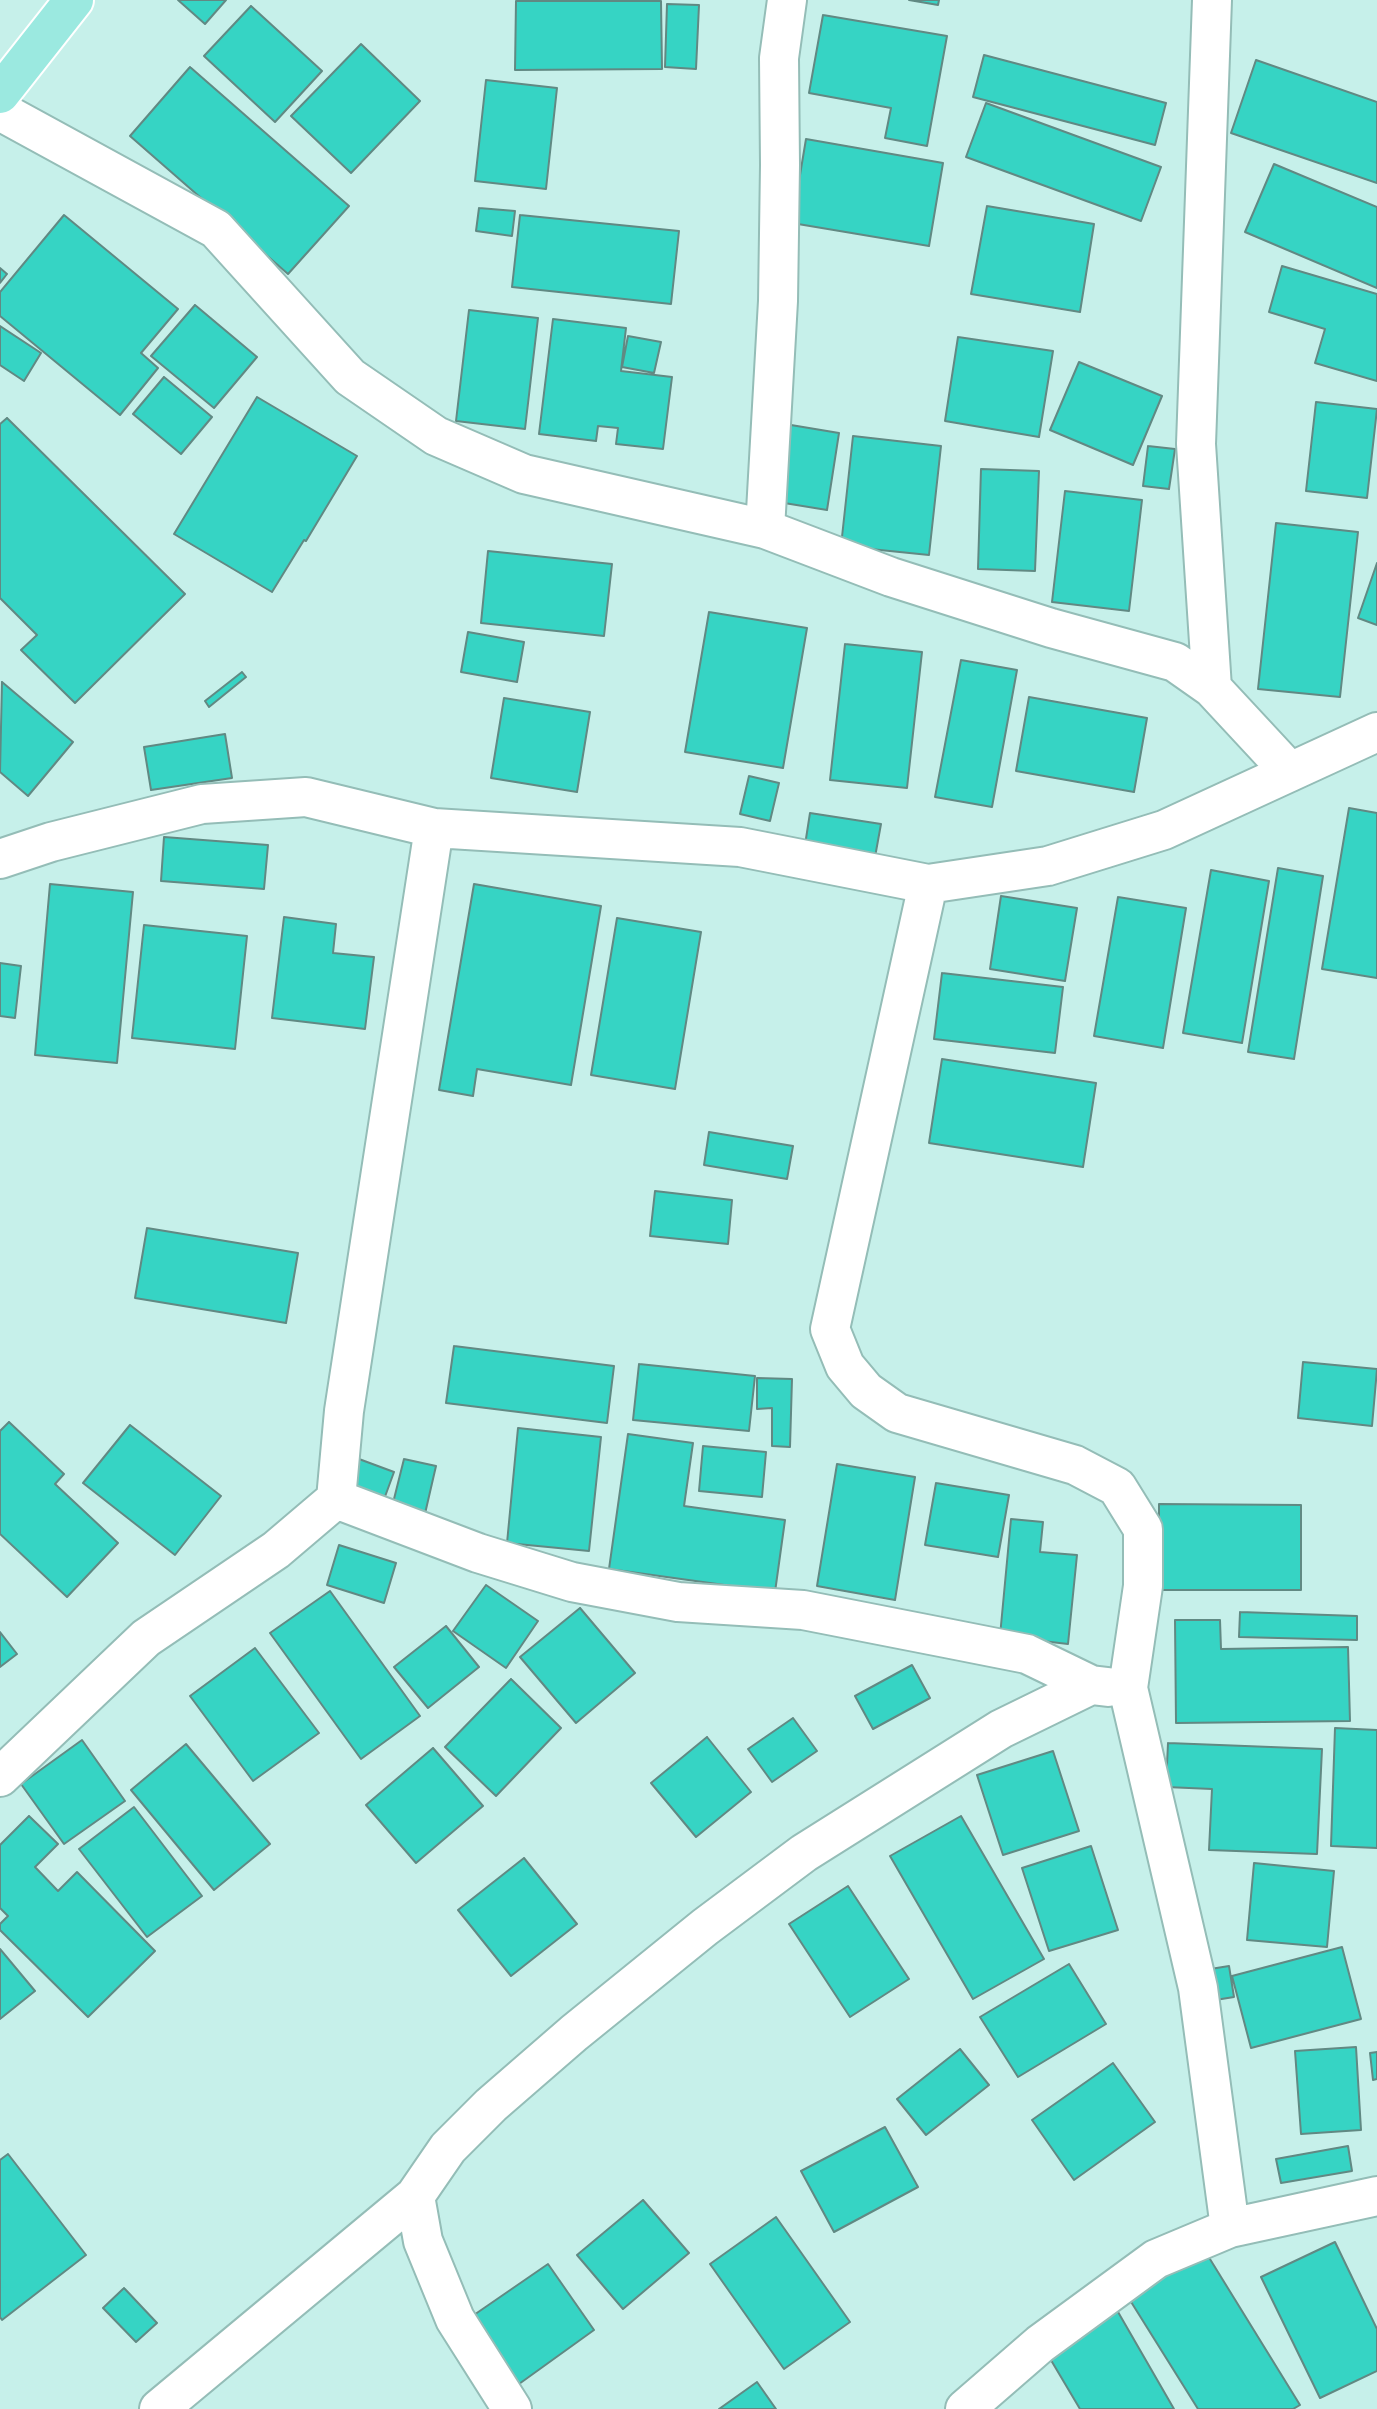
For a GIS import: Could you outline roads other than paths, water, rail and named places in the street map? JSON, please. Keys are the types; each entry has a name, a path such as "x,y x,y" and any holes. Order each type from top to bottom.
{"main road":[{"path":"0,94 74,0"}],"street":[{"path":"765,529 778,300 779,58 787,0"},
{"path":"1212,0 1196,444 1212,688"},
{"path":"0,111 216,229 350,377 436,436 524,474 765,529 928,589 1051,628 1175,662 1212,688 1290,772"},
{"path":"0,859 51,842 202,804 306,797 434,828 740,847 928,884 1061,862 1164,830 1377,732"},
{"path":"0,1777 146,1638 276,1550 336,1499 344,1411 434,828"},
{"path":"928,884 830,1329 845,1366 866,1391 897,1413 1075,1465 1116,1488 1143,1529 1143,1586 1109,1687 1198,1988 1230,2228"},
{"path":"336,1499 478,1553 572,1582 678,1602 803,1610 1027,1654 1109,1687"},
{"path":"159,2409 415,2196 449,2148 491,2105 574,2033 705,1927 804,1853 989,1736 1109,1687"},
{"path":"415,2196 423,2241 455,2319 512,2409"},
{"path":"965,2409 1040,2344 1156,2259 1230,2228 1377,2196"}]}
